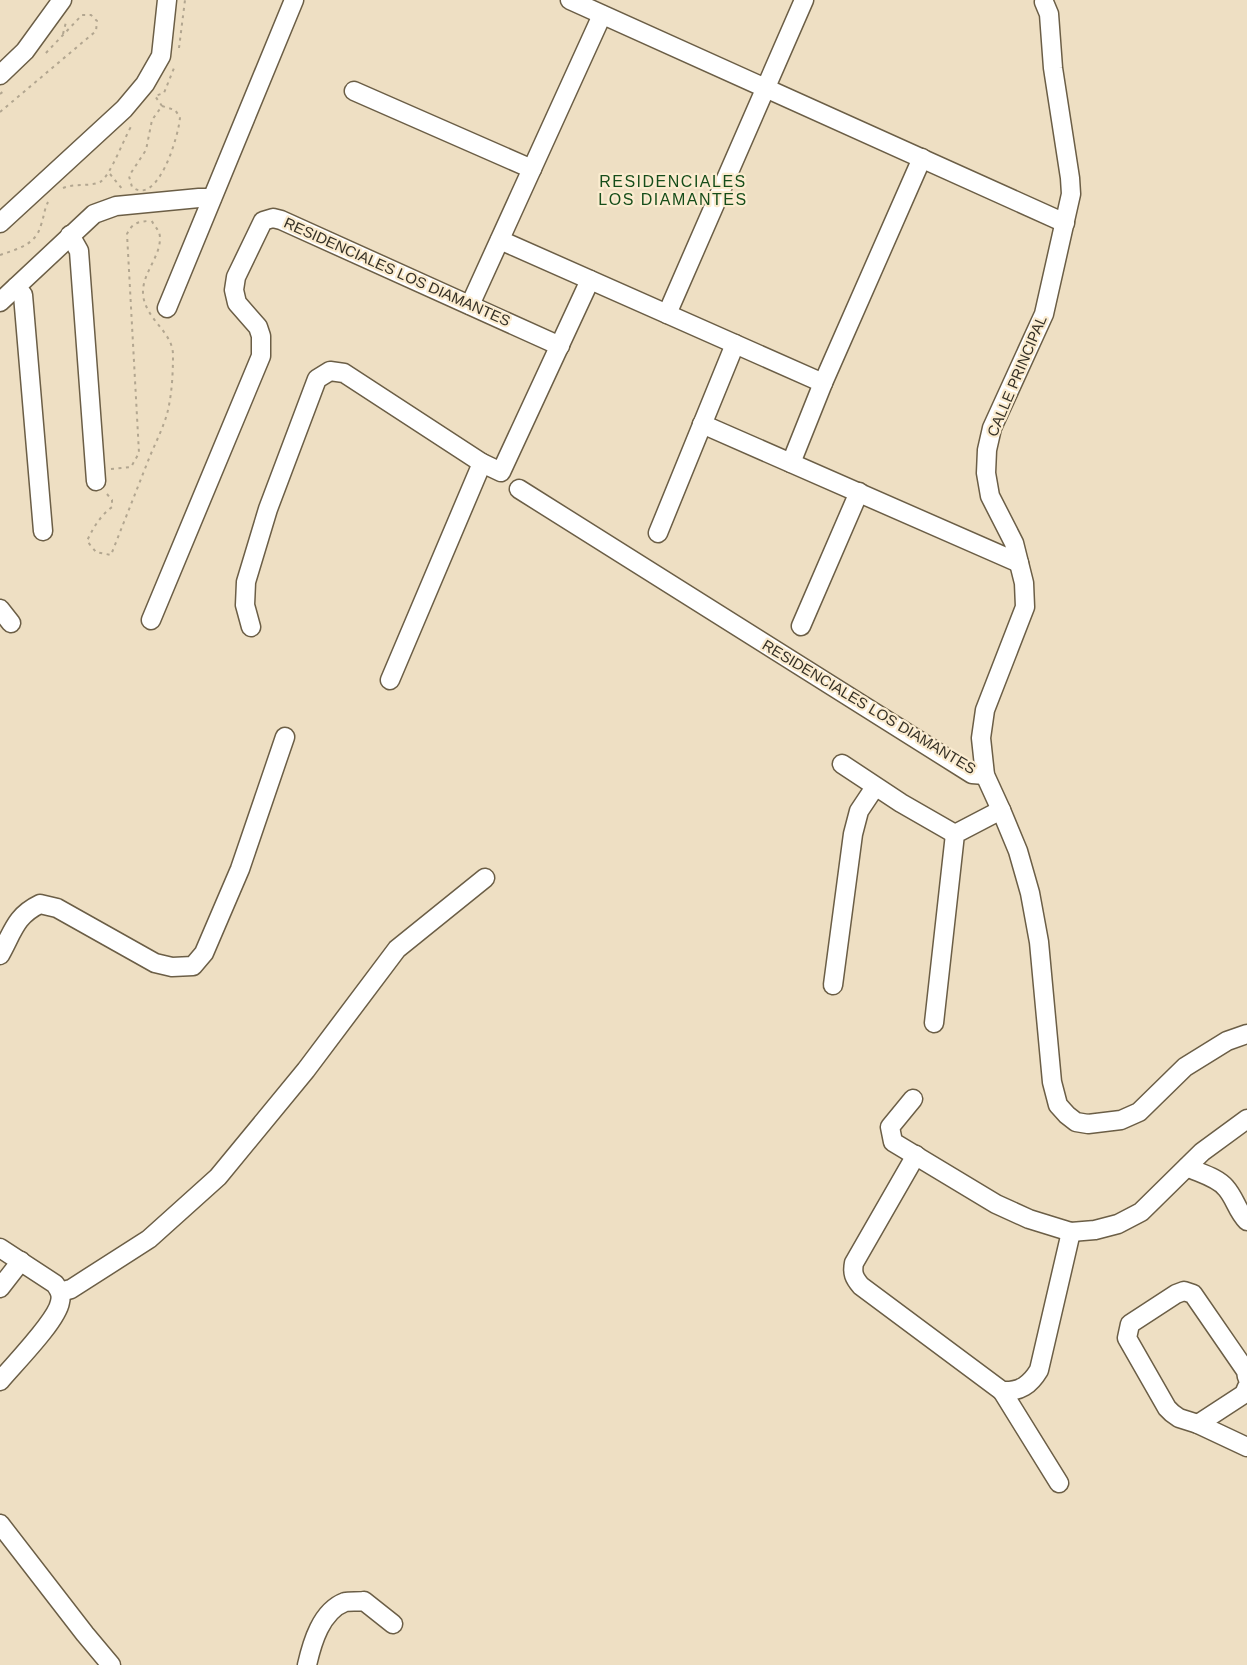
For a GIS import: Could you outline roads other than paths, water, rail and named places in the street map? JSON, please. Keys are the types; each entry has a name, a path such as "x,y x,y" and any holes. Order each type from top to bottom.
{"street":[{"path":"4,81 62,0"},
{"path":"0,223 124,109 145,84 160,56 167,0"},
{"path":"167,308 294,0"},
{"path":"570,0 1065,223"},
{"path":"667,314 804,0"},
{"name":"CALLE PRINCIPAL","path":"985,775 981,738 986,710 1025,606 1024,583 1014,543 990,496 986,473 987,450 992,428 1044,314 1071,194 1053,68 1049,14 1044,1"},
{"path":"470,305 602,15"},
{"path":"354,91 532,169"},
{"path":"791,463 823,383 922,158"},
{"path":"0,302 70,235 94,214 104,209 149,197 212,198"},
{"name":"RESIDENCIALES LOS DIAMANTES","path":"151,620 258,365 262,346 258,327 237,303 234,284 260,224 270,218 281,220 560,346"},
{"path":"70,235 79,251 102,481"},
{"path":"500,240 823,383"},
{"path":"251,627 244,596 257,539 315,383 321,376 330,371 344,373 499,472 503,470 590,280"},
{"path":"16,287 23,295 43,531"},
{"path":"658,533 735,344"},
{"path":"702,424 1019,563"},
{"path":"390,680 482,463"},
{"name":"RESIDENCIALES LOS DIAMANTES","path":"519,489 972,774 985,775 1018,851 1030,893 1039,942 1052,1082 1058,1105 1076,1122 1088,1124 1121,1120 1139,1112 1185,1067 1227,1041 1247,1034"},
{"path":"801,626 859,492"},
{"path":"0,955 17,921 28,910 40,904 57,908 155,963 172,967 193,966 204,953 240,869 285,737"},
{"path":"842,764 875,787 955,834"},
{"path":"833,985 853,834 859,811 875,787"},
{"path":"955,834 1001,810"},
{"path":"934,1023 955,834"},
{"path":"60,1292 71,1289 149,1239 218,1177 306,1070 397,949 485,878"},
{"path":"913,1099 890,1127 892,1142 996,1204 1029,1219 1071,1232 1095,1230 1118,1224 1141,1212 1202,1152 1247,1119"},
{"path":"916,1155 854,1263 855,1278 861,1286 1002,1391 1059,1483"},
{"path":"1187,1167 1224,1185 1241,1215 1247,1221"},
{"path":"1002,1391 1014,1392 1026,1386 1039,1370 1071,1232"},
{"path":"0,1248 55,1284 60,1292 61,1300 54,1315 0,1381"},
{"path":"0,1288 21,1261"},
{"path":"1247,1377 1246,1371 1193,1294 1184,1291 1176,1294 1130,1324 1127,1338 1167,1407 1179,1418 1198,1424 1247,1447"},
{"path":"1198,1424 1244,1394 1247,1387"},
{"path":"0,1524 111,1665"},
{"path":"307,1665 314,1638 330,1612 346,1602 364,1601 393,1624"}],"district":[{"name":"RESIDENCIALES LOS DIAMANTES","path":"673,190"}]}
